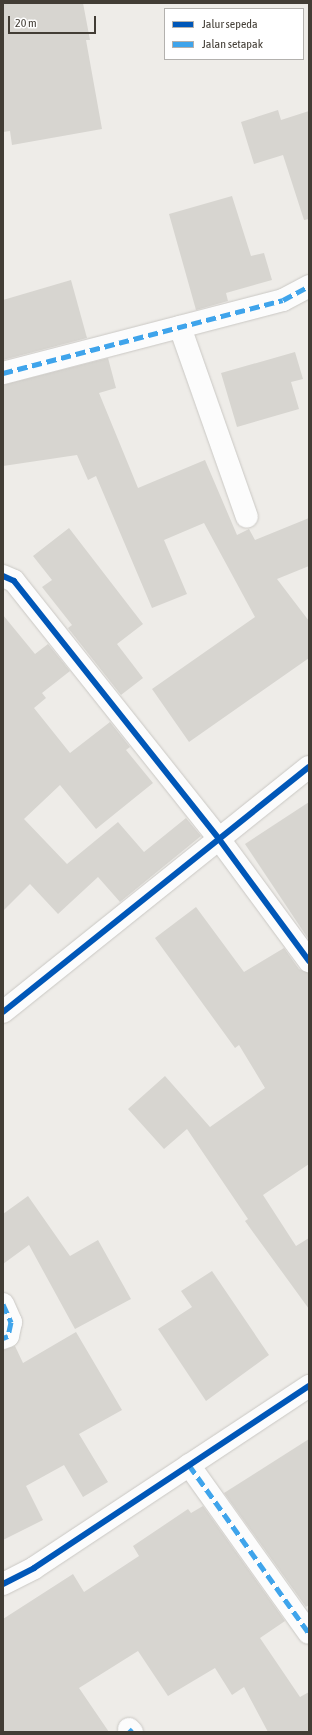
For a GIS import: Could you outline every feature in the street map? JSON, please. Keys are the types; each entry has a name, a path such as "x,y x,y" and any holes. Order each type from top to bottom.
{"street":[{"path":"3,373 283,300 309,286"},
{"path":"180,327 247,517"},
{"path":"3,576 14,581 219,839 309,961"},
{"path":"3,1012 309,767"},
{"path":"3,1304 11,1322 8,1336 3,1338"},
{"path":"3,1584 34,1568 309,1386"},
{"path":"189,1465 309,1633"}],"building":[{"path":"3,3 83,3 90,40 86,40 102,129 12,145 10,131 3,132"},
{"path":"278,110 281,120 309,111 309,219 304,220 283,155 254,164 241,122"},
{"path":"232,196 251,256 264,253 272,280 226,293 228,301 196,310 169,214"},
{"path":"71,280 87,338 3,360 3,300"},
{"path":"295,352 303,379 291,382 299,409 237,427 221,373"},
{"path":"108,358 116,388 99,393 138,488 205,460 237,535 249,529 255,540 309,518 309,566 277,579 309,621 309,658 189,742 152,689 255,617 204,523 164,540 187,594 152,608 96,476 88,480 77,455 3,466 3,385"},
{"path":"69,528 143,624 117,644 143,678 121,695 68,628 72,625 42,587 52,580 33,556"},
{"path":"3,615 35,654 48,644 70,671 42,693 46,698 34,708 70,753 110,722 130,747 126,750 153,783 96,829 60,785 24,819 67,864 118,822 144,852 186,818 201,836 120,902 98,877 58,914 30,884 3,911"},
{"path":"309,802 309,940 245,844"},
{"path":"196,907 244,972 284,948 299,969 309,973 309,1164 263,1195 296,1246 309,1238 309,1309 245,1221 248,1219 187,1129 164,1149 128,1109 165,1076 210,1127 265,1088 239,1045 235,1048 155,938"},
{"path":"28,1196 70,1256 98,1240 131,1299 75,1329 29,1245 3,1264 3,1214"},
{"path":"212,1271 269,1355 206,1401 158,1329 192,1307 181,1291"},
{"path":"76,1332 122,1410 79,1434 108,1482 83,1497 64,1465 26,1486 43,1520 3,1540 3,1350 15,1346 23,1363"},
{"path":"309,1439 309,1605 306,1607 224,1493"},
{"path":"203,1506 285,1621 260,1638 300,1697 309,1692 309,1732 268,1732 244,1687 232,1695 215,1668 168,1696 138,1651 79,1688 109,1732 3,1732 3,1619 73,1574 84,1592 139,1556 133,1546 188,1509 191,1513"}],"marked path":[{"path":"3,373 283,300 309,286"},
{"path":"3,1304 11,1322 8,1336 3,1338"},
{"path":"189,1465 309,1633"},
{"path":"129,1729 132,1732"}],"cycle path":[{"path":"3,576 14,581 219,839 309,961"},
{"path":"3,1012 309,767"},
{"path":"3,1584 34,1568 309,1386"}]}
